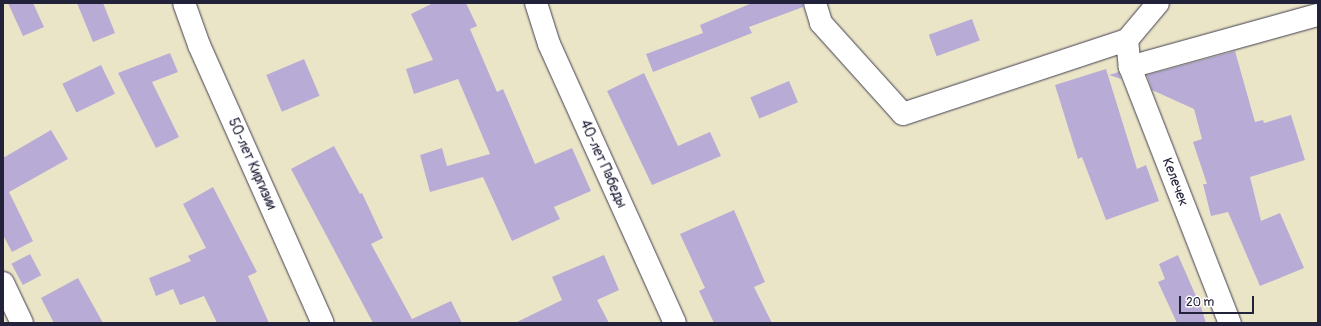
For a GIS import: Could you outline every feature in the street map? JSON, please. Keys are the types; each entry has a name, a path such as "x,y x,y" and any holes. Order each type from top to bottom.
{"street":[{"name":"50-лет Киргизии","path":"184,3 199,45 323,323"},
{"name":"40-лет Пабеды","path":"536,3 549,44 675,323"},
{"path":"815,3 821,23 903,114 1127,40 1158,3"},
{"path":"1130,67 1318,15"},
{"name":"Келечек","path":"1127,40 1130,67 1230,323"},
{"path":"3,283 22,323"}],"building":[{"path":"8,3 33,3 44,27 23,36"},
{"path":"77,3 103,3 115,33 93,42"},
{"path":"433,3 466,3 477,26 470,29 497,92 503,89 535,164 572,148 591,191 554,207 560,219 512,241 483,177 430,192 420,155 442,148 447,166 490,154 458,79 414,94 406,69 433,60 411,14"},
{"path":"752,3 803,3 803,7 749,27 752,33 653,72 646,54 703,33 700,25"},
{"path":"972,19 980,41 937,56 929,35"},
{"path":"1235,51 1255,122 1263,120 1264,123 1291,115 1305,160 1250,177 1261,221 1280,213 1304,268 1260,286 1228,212 1211,216 1203,184 1207,184 1193,142 1202,139 1194,109 1152,90 1147,75"},
{"path":"170,53 178,72 152,82 179,137 156,148 118,73"},
{"path":"304,59 320,96 282,112 266,75"},
{"path":"101,65 115,94 76,113 62,84"},
{"path":"1106,69 1137,169 1146,165 1159,201 1106,220 1082,157 1078,159 1055,85"},
{"path":"1119,72 1121,79 1109,75"},
{"path":"644,73 678,146 710,132 721,156 652,185 607,91"},
{"path":"789,81 798,102 759,119 750,97"},
{"path":"51,130 68,159 9,192 33,241 12,252 3,235 3,158"},
{"path":"334,146 360,194 362,193 383,238 371,244 412,319 451,301 462,323 373,323 291,169"},
{"path":"213,187 257,272 248,276 269,323 217,323 204,296 180,305 173,289 156,296 149,278 191,261 188,256 206,248 183,204"},
{"path":"734,210 765,282 754,287 772,323 714,323 699,291 705,288 680,234"},
{"path":"30,254 41,275 23,285 11,264"},
{"path":"604,255 619,290 597,300 609,323 515,323 562,300 552,277"},
{"path":"1178,255 1202,310 1206,323 1177,323 1158,282 1165,279 1159,264"},
{"path":"78,278 103,323 54,323 41,298"}]}
